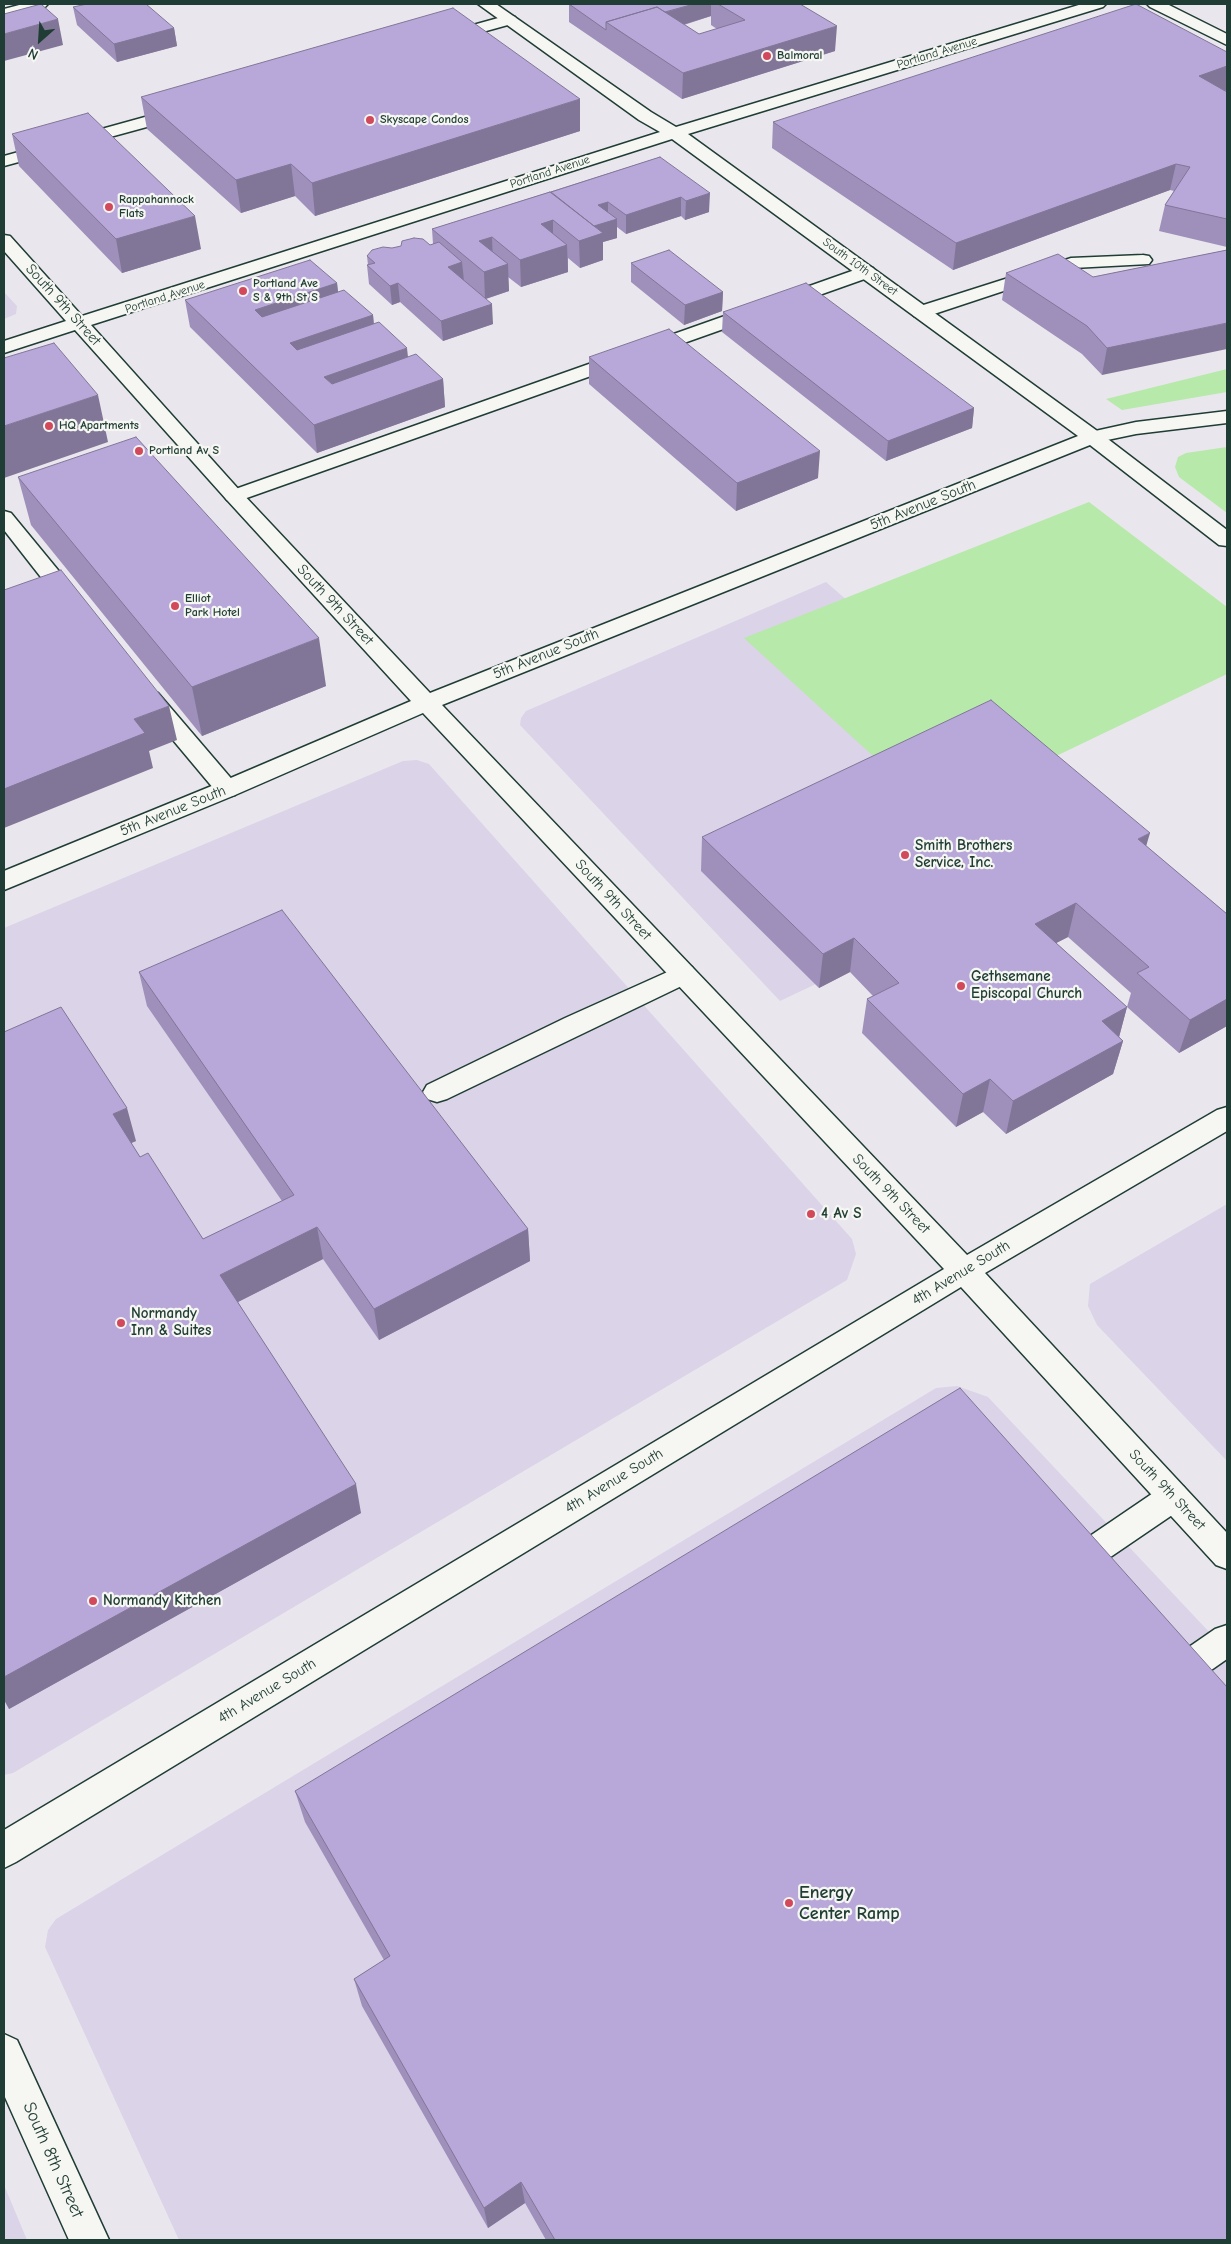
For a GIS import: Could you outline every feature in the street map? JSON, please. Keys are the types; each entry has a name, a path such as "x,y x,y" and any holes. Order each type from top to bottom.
{"main road":[{"path":"4,14 40,4"},
{"name":"South 10th Street","path":"486,4 645,116 675,133 1092,437 1227,540"},
{"name":"Portland Avenue","path":"4,347 675,133 1098,4"},
{"path":"1155,4 1227,40"},
{"path":"429,42 509,20"},
{"path":"4,161 193,108"},
{"name":"South 9th Street","path":"4,240 234,496 426,702 964,1270 1227,1555"},
{"path":"921,312 1071,262 1143,260"},
{"path":"234,496 866,272"},
{"name":"5th Avenue South","path":"4,881 227,789 426,702 1092,437 1136,428 1227,417"},
{"path":"4,518 85,617"},
{"path":"135,679 227,789"},
{"path":"436,1092 683,974"},
{"name":"4th Avenue South","path":"4,1850 964,1270 1227,1118"},
{"path":"1073,1565 1173,1497"},
{"path":"1172,1678 1227,1640"},
{"name":"South 8th Street","path":"4,2053 89,2240"}],"shaded area":[{"path":"4,292 17,306 16,314 4,319"},
{"path":"826,582 1122,839 780,1001 520,725 521,718 526,711"},
{"path":"417,760 429,764 852,1239 856,1254 847,1280 13,1773 4,1775 4,928 403,761"},
{"path":"1227,1204 1227,1461 1097,1325 1088,1306 1090,1284"},
{"name":"Energy Center Ramp","path":"957,1386 988,1397 1227,1651 1227,2240 179,2240 45,1947 48,1930 56,1919 936,1388"},
{"path":"4,2185 27,2240 4,2240"}],"green space":[{"path":"1227,369 1227,392 1122,410 1106,399"},
{"path":"1227,447 1227,513 1179,477 1175,467 1178,457 1186,453"},
{"path":"1089,502 1227,607 1227,674 1027,770 896,777 744,638"}],"building":[{"path":"41,4 58,19 4,34 4,14"},
{"path":"87,4 146,4 174,28 114,44 73,7"},
{"path":"569,4 694,4 665,12 657,7 606,22 606,30"},
{"path":"718,4 800,4 837,26 683,73 606,22 657,7 699,34 745,20"},
{"path":"1136,4 1227,52 1227,66 1199,76 1227,92 1227,219 1165,205 1190,167 1176,164 956,243 773,122"},
{"name":"Skyscape Condos","path":"453,8 580,99 312,183 291,164 236,180 141,97"},
{"path":"88,113 195,216 116,239 12,134"},
{"path":"660,157 710,193 686,201 681,197 626,215 608,202 598,205 617,219 594,226 551,192"},
{"path":"550,192 603,233 579,241 553,220 541,224 567,245 520,260 492,237 479,241 508,264 484,272 432,229"},
{"path":"414,238 423,239 430,245 439,242 462,262 448,267 492,304 441,321 398,283 390,286 367,265 375,263 367,256 372,250 401,246 402,241"},
{"path":"669,250 723,292 685,305 631,263"},
{"path":"1227,250 1227,323 1107,348 1087,326 1006,273 1058,254 1093,277"},
{"path":"310,260 337,283 255,310 262,317 344,290 373,315 290,343 297,350 379,322 407,348 324,377 332,384 416,354 443,379 314,425 185,300"},
{"path":"806,283 974,408 888,441 723,312"},
{"path":"669,329 820,451 737,483 589,357"},
{"path":"54,343 98,395 4,426 4,358"},
{"name":"Elliot Park Hotel","path":"136,437 319,638 192,687 18,477"},
{"path":"61,570 169,706 134,719 145,733 4,789 4,590"},
{"path":"991,700 1150,833 1138,839 1227,914 1227,999 1190,1020 1137,973 1149,967 1076,903 1035,924 1127,1007 1102,1021 1123,1041 1013,1101 990,1079 963,1094 867,999 899,983 854,938 823,954 702,837"},
{"name":"Normandy Inn & Suites","path":"282,910 528,1229 374,1309 317,1227 220,1275 356,1484 4,1677 4,1032 61,1007 127,1108 113,1114 140,1157 148,1153 203,1239 294,1195 139,972"},
{"name":"Energy Center Ramp","path":"960,1388 1227,1687 1227,2240 555,2240 521,2182 484,2208 354,1979 390,1956 295,1791"}],"place":[{"name":"Balmoral","path":"767,56"},
{"name":"Skyscape Condos","path":"370,120"},
{"name":"Rappahannock Flats","path":"109,207"},
{"name":"Portland Ave S & 9th St S","path":"243,291"},
{"name":"HQ Apartments","path":"49,426"},
{"name":"Portland Av S","path":"139,451"},
{"name":"Elliot Park Hotel","path":"175,606"},
{"name":"Smith Brothers Service, Inc.","path":"905,855"},
{"name":"Gethsemane Episcopal Church","path":"961,986"},
{"name":"4 Av S","path":"811,1214"},
{"name":"Normandy Inn & Suites","path":"121,1323"},
{"name":"Normandy Kitchen","path":"93,1601"},
{"name":"Energy Center Ramp","path":"789,1903"}]}
